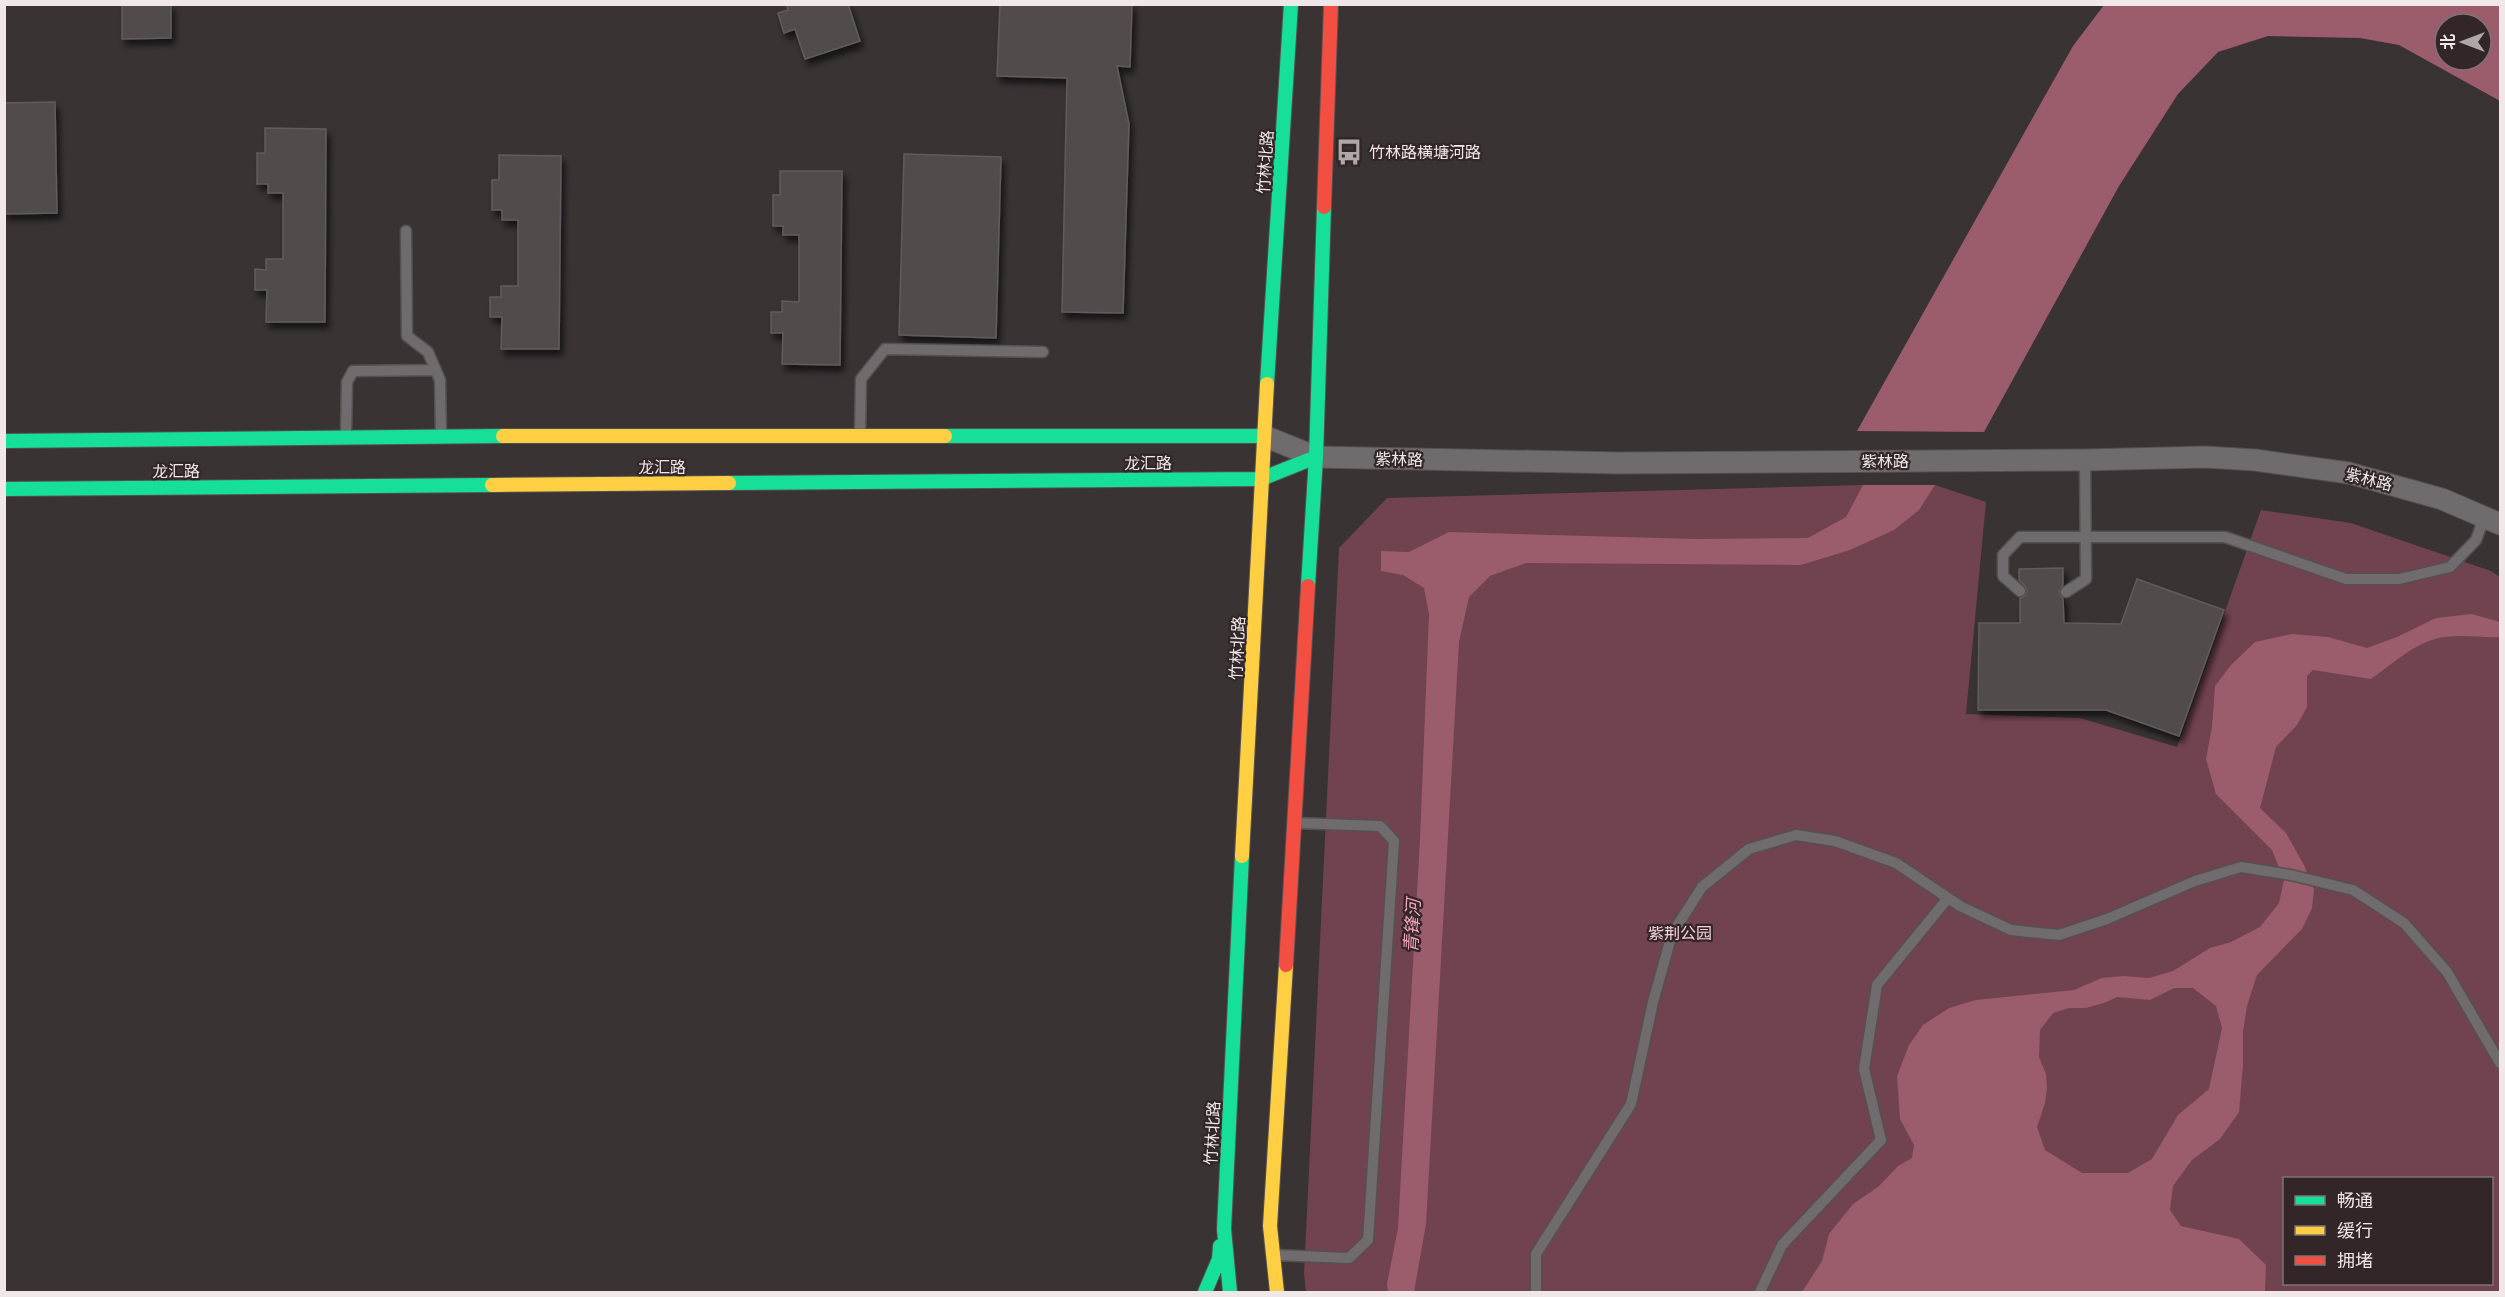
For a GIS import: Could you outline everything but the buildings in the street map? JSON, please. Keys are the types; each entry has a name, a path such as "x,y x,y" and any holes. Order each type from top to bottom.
{"main road":[{"name":"竹林北路","path":"1230,1293 1224,1228 1264,436 1291,4"},
{"path":"1277,1293 1270,1226 1316,457 1331,4"},
{"name":"龙汇路","path":"4,441 346,436 1264,436"},
{"name":"龙汇路","path":"4,489 1262,479 1316,457"},
{"path":"1205,1293 1219,1259 1230,1118"}],"street":[{"name":"紫林路","path":"1264,436 1316,457 1619,463 2205,457 2255,460 2349,473 2442,499 2492,521"}],"lane":[{"path":"406,231 407,336 428,352 440,380 441,436"},
{"path":"860,436 861,379 885,349 1043,352"},
{"path":"346,436 347,382 352,371 436,370"},
{"path":"2066,592 2086,579 2085,460"},
{"path":"2019,591 2002,576 2003,555 2020,537 2225,537 2346,579 2399,579 2450,567 2492,521"},
{"path":"1273,1255 1349,1258 1368,1240 1394,841 1380,826 1294,823"},
{"path":"1536,1293 1536,1254 1631,1104 1653,1002 1672,934 1702,887 1749,849 1796,835 1835,841 1896,862 1960,906 2011,930 2059,935 2107,919 2195,881 2241,867 2291,875 2353,890 2404,923 2447,972 2500,1063"},
{"path":"1760,1293 1782,1245 1881,1140 1864,1069 1877,985 1948,898"}],"green space":[{"name":"紫荆公园","path":"1935,485 1986,502 1966,714 2080,718 2177,747 2261,510 2351,523 2491,571 2500,577 2500,1292 1306,1292 1304,1274 1339,548 1387,498"}],"shaded area":[{"path":"2104,5 2500,5 2500,101 2448,72 2493,72 2493,12 2433,12 2433,64 2399,45 2360,38 2268,36 2218,52 2178,94 2119,186 1984,432 1857,431 2073,46"},
{"path":"1863,485 1935,485 1919,510 1894,530 1850,550 1801,565 1526,563 1490,576 1469,597 1459,642 1426,1224 1414,1292 1388,1292 1387,1284 1398,1228 1420,839 1429,614 1424,588 1403,575 1381,571 1381,551 1409,552 1449,532 1696,539 1808,538 1846,517"},
{"path":"2472,614 2500,622 2500,637 2459,636 2435,639 2409,651 2371,679 2313,670 2307,676 2307,707 2297,725 2276,747 2260,808 2286,833 2304,865 2314,890 2312,908 2302,929 2257,975 2247,1006 2243,1032 2239,1112 2220,1139 2192,1160 2173,1186 2170,1210 2181,1226 2239,1239 2266,1265 2265,1292 1802,1292 1822,1261 1829,1234 1853,1204 1878,1187 1898,1166 1912,1158 1914,1145 1900,1119 1897,1076 1909,1045 1923,1025 1949,1008 1976,1000 2074,990 2102,978 2123,976 2149,978 2173,971 2210,948 2231,942 2260,927 2279,903 2284,880 2272,850 2216,794 2206,759 2212,727 2215,686 2231,665 2255,642 2292,634 2328,637 2367,648 2397,637 2436,618","holes":["2174,988 2193,988 2216,1006 2222,1028 2209,1089 2178,1115 2152,1159 2128,1173 2082,1173 2045,1150 2037,1127 2047,1088 2046,1074 2039,1057 2040,1030 2053,1013 2069,1008 2085,1008 2117,997 2150,1000"]}],"traffic: fast":[{"path":"1267,384 1291,4"},
{"path":"1308,586 1316,457 1324,207"},
{"path":"4,441 503,436"},
{"path":"945,436 1264,436"},
{"path":"729,483 1261,479 1316,457"},
{"path":"4,489 492,485"},
{"path":"1230,1292 1224,1229 1242,856"},
{"path":"1205,1292 1219,1259 1220,1246"}],"traffic: slow":[{"path":"1242,856 1267,384"},
{"path":"503,436 945,436"},
{"path":"492,485 729,483"},
{"path":"1277,1292 1270,1226 1286,965"}],"traffic: jam":[{"path":"1324,207 1331,4"},
{"path":"1286,965 1308,586"}],"place":[{"name":"竹林路横塘河路","path":"1349,152"}],"water label":[{"name":"青锋河","path":"1412,926"}]}
